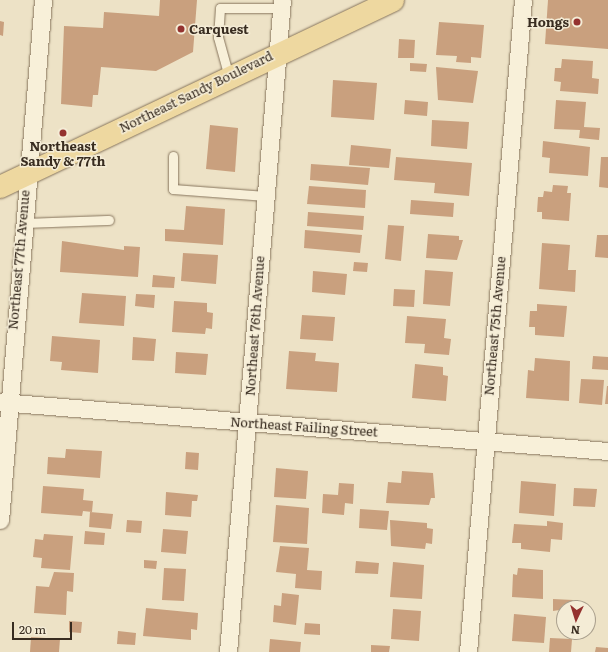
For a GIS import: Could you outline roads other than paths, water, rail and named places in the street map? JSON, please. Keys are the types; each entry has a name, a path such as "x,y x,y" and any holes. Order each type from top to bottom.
{"main road":[{"name":"Northeast Sandy Boulevard","path":"0,187 393,0"}],"street":[{"name":"Northeast 77th Avenue","path":"0,520 4,402 43,0"},
{"name":"Northeast 75th Avenue","path":"468,652 523,0"},
{"name":"Northeast 76th Avenue","path":"228,652 282,4"},
{"name":"Northeast Failing Street","path":"4,402 248,423 608,451"}],"lane":[{"path":"229,77 218,37 220,8 282,4"},
{"path":"173,156 174,189 266,196"},
{"path":"22,223 110,220"}],"place":[{"name":"Hongs","path":"577,22"},
{"name":"Carquest","path":"181,29"},
{"name":"Northeast Sandy & 77th","path":"63,133"}]}
